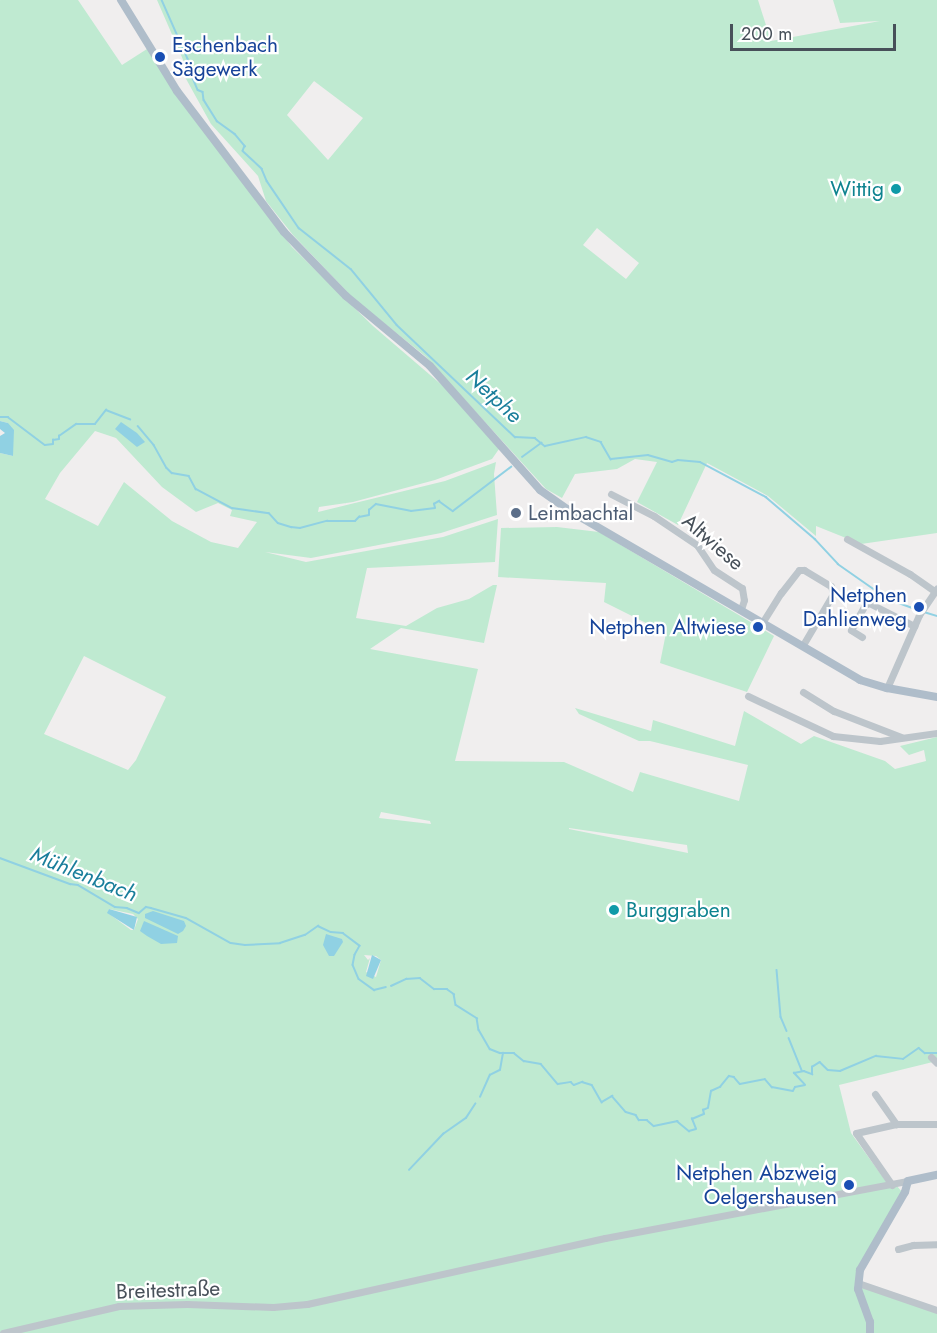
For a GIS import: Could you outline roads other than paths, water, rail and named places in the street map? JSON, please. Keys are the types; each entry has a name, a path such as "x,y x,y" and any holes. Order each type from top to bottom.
{"main road":[{"path":"121,0 177,91 284,232 346,296 430,366 540,490 570,511 861,680 887,688 937,697"},
{"path":"870,1333 870,1322 858,1284 863,1264 900,1201 908,1181 937,1175"}],"street":[{"name":"Altwiese","path":"611,494 654,516 697,544 714,570 742,588 744,600 741,609"},
{"path":"847,539 936,589 914,626 887,688"},
{"path":"762,623 799,570 804,570 831,586 834,594 803,645"},
{"path":"862,637 851,630 865,605 869,603 914,626"},
{"path":"803,692 834,711 904,738"},
{"path":"748,696 833,736 880,741 936,734"},
{"path":"931,1057 937,1063"},
{"path":"875,1094 896,1124"},
{"path":"892,1185 856,1133 896,1124 937,1124"},
{"name":"Breitestraße","path":"3,1333 120,1306 188,1304 292,1306 337,1299 604,1238 908,1181"},
{"path":"898,1249 913,1245 937,1244"},
{"path":"858,1284 937,1310"}],"water":[{"path":"0,421 8,423 14,430 13,456 0,453 0,436 5,433 0,429"},
{"path":"121,422 145,442 137,447 115,429"},
{"path":"109,909 137,917 134,930 107,913"},
{"path":"153,911 184,921 186,926 178,934 145,918 145,914"},
{"path":"144,921 178,936 177,943 161,944 147,936 140,931"},
{"path":"326,934 342,939 343,942 334,956 329,956 323,945"},
{"path":"372,955 381,960 373,979 366,976"}],"waterway":[{"name":"Netphe","path":"162,0 188,59 187,64 198,90 203,92 204,100 217,121 235,134 245,146 243,151 262,169 267,181 299,228 351,269 397,325 515,437 535,438 545,446 586,437 601,442 611,459 648,455 672,462 678,460 700,462 766,497 815,539 838,564 888,599 919,610"},
{"path":"0,417 8,417 45,445 53,444 53,440 59,439 59,436 76,424 95,424 106,410 130,419"},
{"path":"138,426 154,445 167,468 172,473 189,476 196,489 232,508 269,513 278,523 300,528 327,521 355,521 359,517 369,515 369,510 376,504 411,511 435,508 434,504 439,501 453,511 511,467"},
{"path":"522,457 541,443"},
{"name":"Netphe","path":"924,612 937,616"},
{"name":"Mühlenbach","path":"0,858 78,885 115,907 127,908 139,913 146,907 186,918 231,943 245,945 280,943 305,935 318,926 331,932 343,933 360,946 353,965 359,979 374,990 386,987"},
{"path":"777,970 781,1017 787,1031"},
{"name":"Mühlenbach","path":"391,986 406,979 420,978 434,989 447,989 454,994 456,1005 477,1018 479,1030 490,1049 500,1053 514,1053 524,1061 541,1064 558,1084 571,1082 574,1085 582,1082 592,1085 602,1102 612,1096 626,1112 636,1115 639,1120 647,1120 654,1126 677,1121 689,1131 696,1129 692,1119 704,1114 703,1110 708,1108 711,1091 720,1087 729,1076 734,1077 740,1084 765,1079 772,1087 793,1091 795,1087 805,1085 794,1073 804,1071 812,1074 812,1067 820,1062 828,1070 840,1071 876,1056 903,1059 919,1048 925,1053 937,1053"},
{"path":"789,1038 802,1070"},
{"path":"480,1097 490,1075 500,1070 503,1053"},
{"path":"409,1170 443,1134 466,1118 475,1104"}],"place":[{"name":"Eschenbach Sägewerk","path":"160,57"},
{"name":"Wittig","path":"896,189"},
{"name":"Leimbachtal","path":"516,513"},
{"name":"Netphen Dahlienweg","path":"919,607"},
{"name":"Netphen Altwiese","path":"758,627"},
{"name":"Burggraben","path":"614,910"},
{"name":"Netphen Abzweig Oelgershausen","path":"849,1185"}]}
